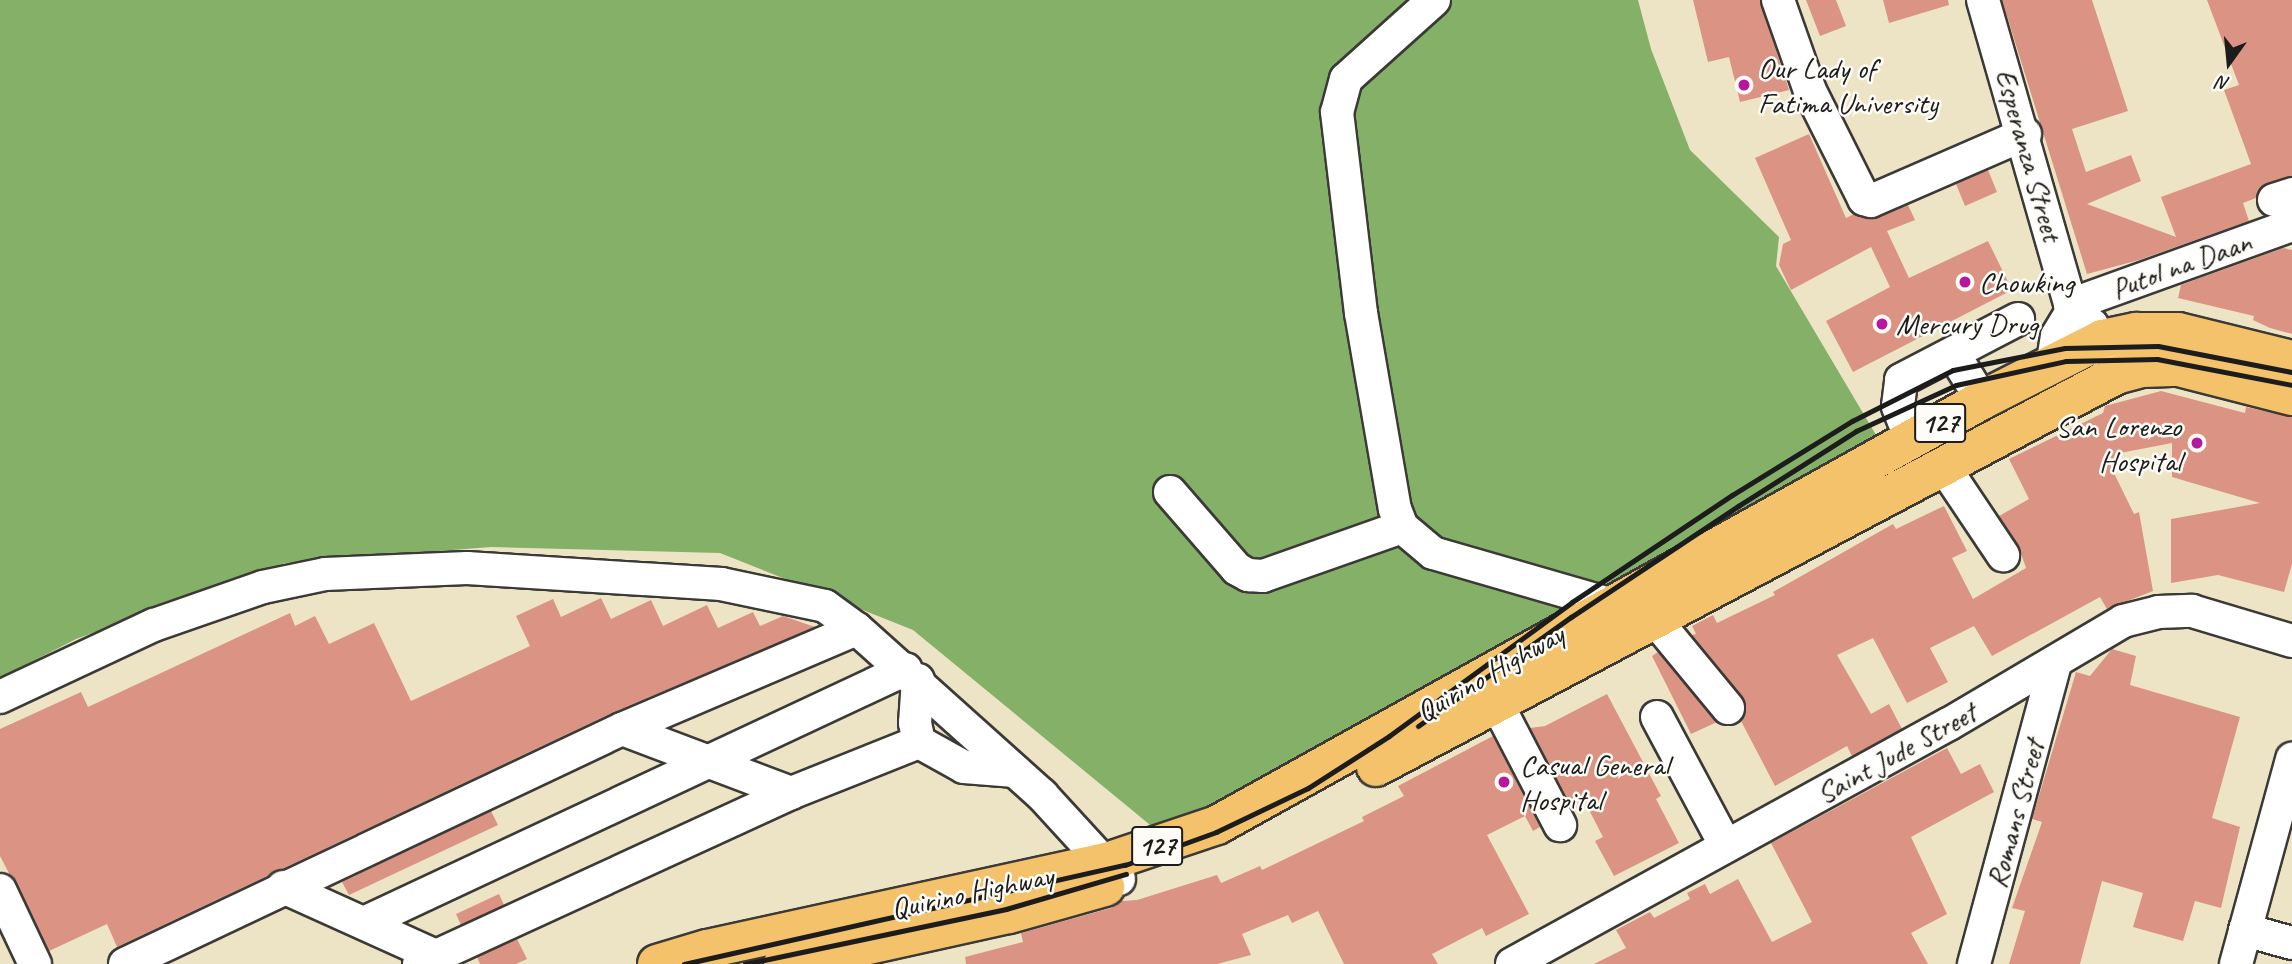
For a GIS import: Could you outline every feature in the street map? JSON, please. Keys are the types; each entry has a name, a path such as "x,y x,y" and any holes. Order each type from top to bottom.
{"main road":[{"name":"Quirino Highway","path":"657,964 707,949 1115,872 1228,846 1496,702 1911,439 2053,361 2102,339 2136,332 2178,332 2292,360"},
{"name":"Quirino Highway","path":"783,964 837,958 1009,914 1115,872 1217,825 2116,375 2143,368 2179,367 2292,396"}],"street":[{"path":"1434,0 1346,79 1336,112 1361,313 1402,527 1433,553 1630,618 1728,708"},
{"path":"1778,0 1810,91 1864,200 1871,201 2025,134"},
{"name":"Esperanza Street","path":"1983,0 2025,134 2071,308"},
{"name":"Putol na Daan","path":"2071,308 2286,206"},
{"path":"2053,361 2057,336 2071,308 2092,325 2102,339 2116,375"},
{"path":"1911,439 1898,406 1901,380 2018,319"},
{"path":"1953,353 1982,400"},
{"path":"1942,464 2003,555"},
{"path":"1170,492 1237,569 1248,575 1263,576 1402,527"},
{"path":"0,697 154,625 263,587 325,574 396,568 721,584 825,606 857,629 912,674 1015,771 1115,872"},
{"name":"Saint Jude Street","path":"1512,964 2055,663 2123,621 2158,612 2192,611 2292,641"},
{"path":"125,964 622,729 857,629"},
{"name":"Romans Street","path":"1974,964 2055,663"},
{"path":"912,674 919,742 964,767 1015,771"},
{"path":"366,922 710,759 912,674"},
{"path":"1496,702 1560,825"},
{"path":"1657,717 1726,846"},
{"path":"622,729 710,759 791,793"},
{"path":"283,887 366,922 427,960 791,793 919,742"},
{"path":"2236,964 2292,759"},
{"path":"0,890 35,964"},
{"path":"2245,930 2292,943"}],"green space":[{"path":"0,0 1638,0 1651,49 1690,150 1779,237 1776,266 1879,440 1190,818 1155,829 913,630 720,553 491,547 285,563 76,639 0,678"}],"building":[{"path":"1693,0 1760,0 1789,90 1740,102 1729,57 1708,62"},
{"path":"1806,0 1836,0 1846,26 1820,36"},
{"path":"1883,0 1948,0 1949,5 1889,23"},
{"path":"2002,0 2092,0 2128,111 2072,129 2086,172 2131,155 2141,181 2087,204 2176,237 2161,197 2251,164 2224,90 2239,85 2207,0 2292,0 2292,176 2268,183 2256,198 2243,203 2249,221 2139,260 2087,274"},
{"path":"1809,134 1846,218 1854,214 1877,218 1908,205 1915,220 1887,231 1909,278 1988,241 2012,290 1853,372 1826,321 1890,287 1871,247 1791,290 1779,265 1783,244 1791,240 1755,158"},
{"path":"1988,170 1997,192 1965,206 1956,184"},
{"path":"2283,248 2292,250 2292,334 2253,320 2254,316 2178,298 2181,285"},
{"path":"2161,391 2245,413 2246,407 2292,417 2292,564 2284,592 2218,575 2171,583 2171,519 2260,503 2172,477 2172,443 2115,454 2118,459 2109,463 2134,514 2139,512 2153,591 2107,609 2100,597 1992,656 1974,626 1930,648 1948,682 1907,703 1873,638 1837,655 1871,714 1889,704 1902,729 1852,756 1847,746 1775,786 1741,721 1746,706 1743,697 1692,635 1696,634 1692,626 1713,615 1717,623 1775,595 1773,592 1893,524 1896,529 1944,506 1967,551 1952,558 1973,599 2026,568 2018,545 1999,516 2029,499 2009,459 2103,413 2105,406"},
{"path":"601,598 611,619 651,600 663,626 707,605 718,628 753,612 760,626 783,616 815,627 614,712 117,947 107,924 49,951 0,856 0,729 81,692 88,707 290,613 295,626 315,616 329,644 374,623 411,701 530,646 516,616 553,599 561,617"},
{"path":"2112,649 2136,656 2130,685 2240,717 2212,818 2240,827 2221,908 2195,901 2183,941 2133,927 2143,893 2102,881 2080,964 2009,964 2025,911 2012,908 2042,822 2032,819 2076,672 2090,676"},
{"path":"1658,652 1717,722 1691,734 1652,656"},
{"path":"1607,694 1661,796 1656,799 1679,843 1614,876 1595,841 1603,837 1586,804 1573,810 1530,728 1545,726"},
{"path":"1493,736 1540,827 1533,831 1525,816 1487,835 1529,914 1486,936 1482,928 1432,954 1438,964 1344,964 1318,911 1292,923 1288,915 1242,934 1251,955 1217,964 966,964 965,957 1023,942 1021,933 1217,875 1221,883 1260,866 1262,870 1364,821 1362,817 1404,796 1398,786"},
{"path":"1947,748 1961,774 1980,764 1994,792 1911,837 1947,914 1911,933 1928,964 1594,964 1626,948 1616,930 1650,912 1654,918 1690,899 1687,893 1705,884 1710,894 1738,879 1772,942 1812,922 1771,843"},
{"path":"491,811 498,825 349,895 342,882"},
{"path":"499,894 504,905 461,925 456,914"},
{"path":"517,939 527,959 516,964 480,964 477,957"}],"railway":[{"path":"684,964 1125,865 1216,832 1308,788 1389,736 1572,602 1732,495 1852,421 1953,370 2065,348 2158,346 2292,372"},
{"path":"1418,726 1571,617 1856,431 1956,385 2066,361 2157,359 2292,385"},
{"path":"745,964 1006,909 1126,874"}],"place":[{"name":"Our Lady of Fatima University","path":"1744,85"},
{"name":"Chowking","path":"1965,282"},
{"name":"Mercury Drug","path":"1882,324"},
{"name":"San Lorenzo Hospital","path":"2197,443"},
{"name":"Casual General Hospital","path":"1504,782"}]}
